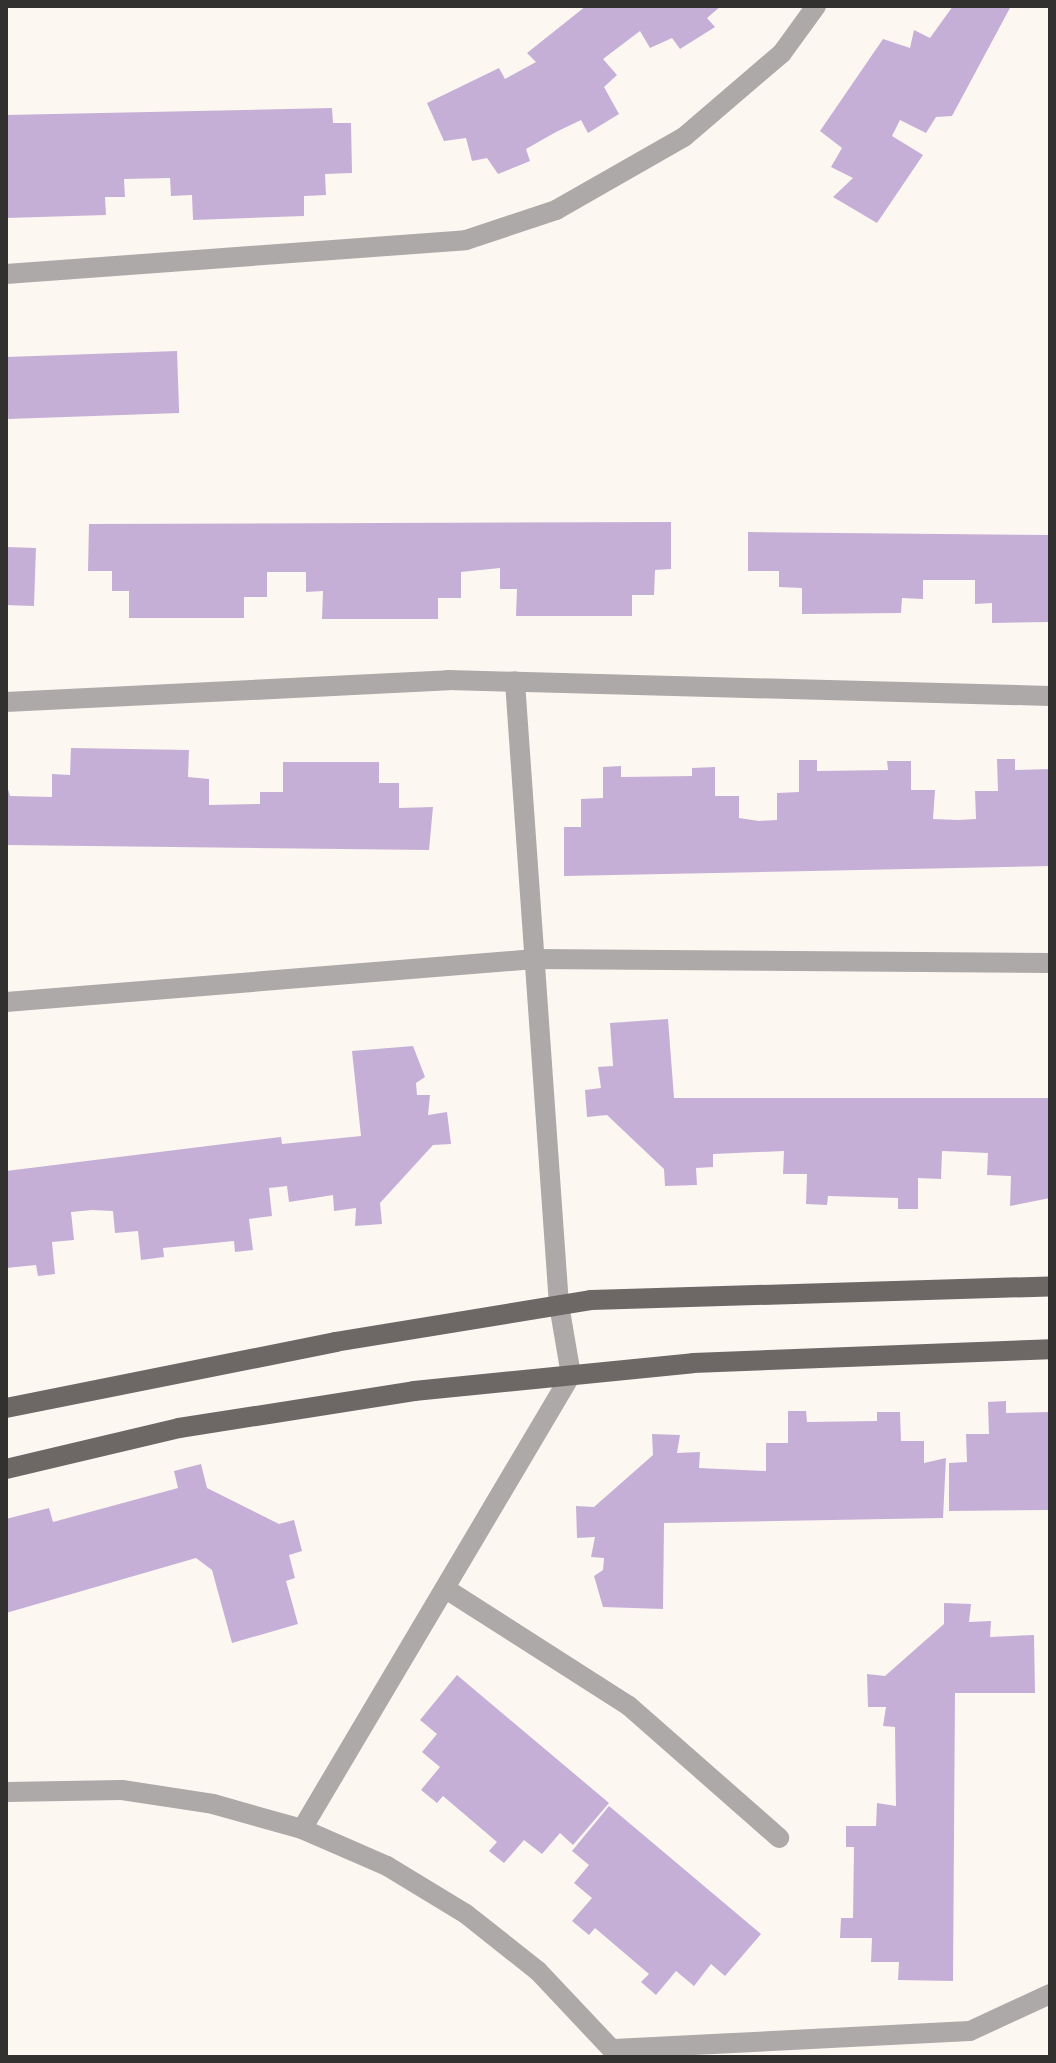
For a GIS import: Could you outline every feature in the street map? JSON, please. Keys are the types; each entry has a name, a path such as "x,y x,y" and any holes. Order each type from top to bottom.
{"main road":[{"path":"6,1408 559,1305 1050,1286"},
{"path":"6,1469 179,1428 571,1375 1050,1349"}],"street":[{"path":"6,274 466,240 556,210 684,137 782,53 816,6"},
{"path":"302,1829 571,1375 559,1305 515,682"},
{"path":"6,702 515,682 1050,696"},
{"path":"6,1002 535,959 1050,963"},
{"path":"446,1589 629,1706 779,1838"},
{"path":"6,1792 122,1790 213,1804 302,1829 387,1866 466,1914 538,1971 617,2053 970,2031 1050,1994"}],"building":[{"path":"586,6 721,6 707,18 715,27 680,49 672,38 650,48 640,31 603,59 617,75 604,87 619,114 588,133 581,120 526,149 530,161 498,174 487,158 472,161 466,138 444,141 427,103 499,68 505,79 536,62 527,53"},
{"path":"953,6 1011,6 952,116 936,117 926,133 900,120 892,136 923,155 877,223 833,197 853,178 831,167 842,148 820,131 883,39 910,48 914,30 930,38"},
{"path":"332,108 333,123 351,123 352,173 325,174 326,195 304,196 304,216 193,220 192,195 171,196 170,178 124,179 125,197 105,197 106,215 6,218 6,115"},
{"path":"177,351 179,413 8,419 6,357"},
{"path":"671,522 671,569 655,570 654,595 632,595 632,616 516,616 517,589 500,589 500,568 461,572 461,598 438,598 438,619 322,619 323,591 306,592 306,572 267,572 267,597 244,597 244,618 129,618 129,591 112,591 112,571 88,571 89,524"},
{"path":"748,532 1050,535 1050,622 992,623 992,603 975,604 975,580 923,580 923,599 902,598 901,613 802,614 802,588 779,587 779,571 748,571"},
{"path":"6,547 36,548 34,606 6,605"},
{"path":"71,748 189,750 188,777 209,779 209,805 260,804 260,792 283,792 283,762 379,762 379,783 399,783 399,808 433,807 429,850 6,845 6,782 10,796 52,797 52,774 70,775"},
{"path":"997,759 1015,759 1015,770 1050,769 1050,866 564,876 564,827 581,827 581,799 603,798 603,767 621,766 621,777 692,776 692,768 715,767 715,796 739,796 739,818 759,821 777,820 777,793 799,792 799,760 817,760 817,771 888,770 887,761 911,761 911,790 935,790 933,819 958,820 976,819 975,791 998,791"},
{"path":"668,1019 674,1098 1050,1098 1050,1198 1010,1206 1011,1176 987,1175 988,1153 942,1151 941,1179 918,1178 918,1209 898,1209 898,1198 828,1196 827,1205 806,1204 807,1174 783,1174 784,1151 713,1154 713,1167 696,1168 697,1185 665,1186 664,1169 607,1115 587,1117 585,1090 601,1088 598,1067 613,1066 610,1023"},
{"path":"413,1046 425,1077 416,1083 417,1095 430,1095 428,1115 447,1112 451,1144 433,1145 380,1203 382,1224 355,1226 356,1208 334,1211 333,1195 289,1202 287,1186 269,1188 272,1216 249,1219 253,1250 235,1252 234,1241 163,1248 164,1257 141,1260 138,1231 115,1233 113,1211 92,1210 71,1212 74,1240 52,1242 55,1274 38,1276 36,1265 6,1268 6,1171 281,1137 282,1144 361,1136 352,1051"},
{"path":"1006,1401 1006,1413 1050,1412 1050,1510 949,1511 949,1463 967,1462 966,1434 989,1434 988,1402"},
{"path":"788,1411 806,1411 807,1422 877,1421 877,1412 900,1412 901,1441 924,1441 924,1463 946,1458 943,1518 664,1523 663,1609 603,1607 594,1576 603,1570 604,1558 591,1557 595,1537 577,1538 576,1506 594,1507 653,1455 652,1434 680,1435 677,1453 700,1452 699,1468 766,1471 766,1443 788,1443"},
{"path":"201,1464 207,1488 279,1524 294,1520 302,1551 289,1555 295,1578 286,1581 298,1624 232,1643 212,1570 196,1558 6,1613 6,1519 49,1508 53,1522 178,1488 174,1471"},
{"path":"944,1603 971,1604 969,1622 991,1621 990,1637 1034,1635 1035,1693 955,1693 953,1981 898,1980 899,1962 871,1962 872,1938 840,1938 841,1918 853,1918 854,1847 846,1847 846,1826 876,1826 877,1803 896,1806 895,1727 883,1726 886,1707 868,1707 867,1674 885,1676 944,1624"},
{"path":"457,1675 609,1803 573,1845 560,1833 542,1854 524,1840 504,1863 489,1851 497,1842 443,1796 437,1803 421,1790 440,1767 422,1752 437,1734 420,1720"},
{"path":"609,1806 761,1934 725,1976 711,1964 694,1986 676,1971 656,1995 641,1982 649,1974 595,1928 589,1935 572,1921 592,1898 574,1883 589,1865 572,1851"}]}
